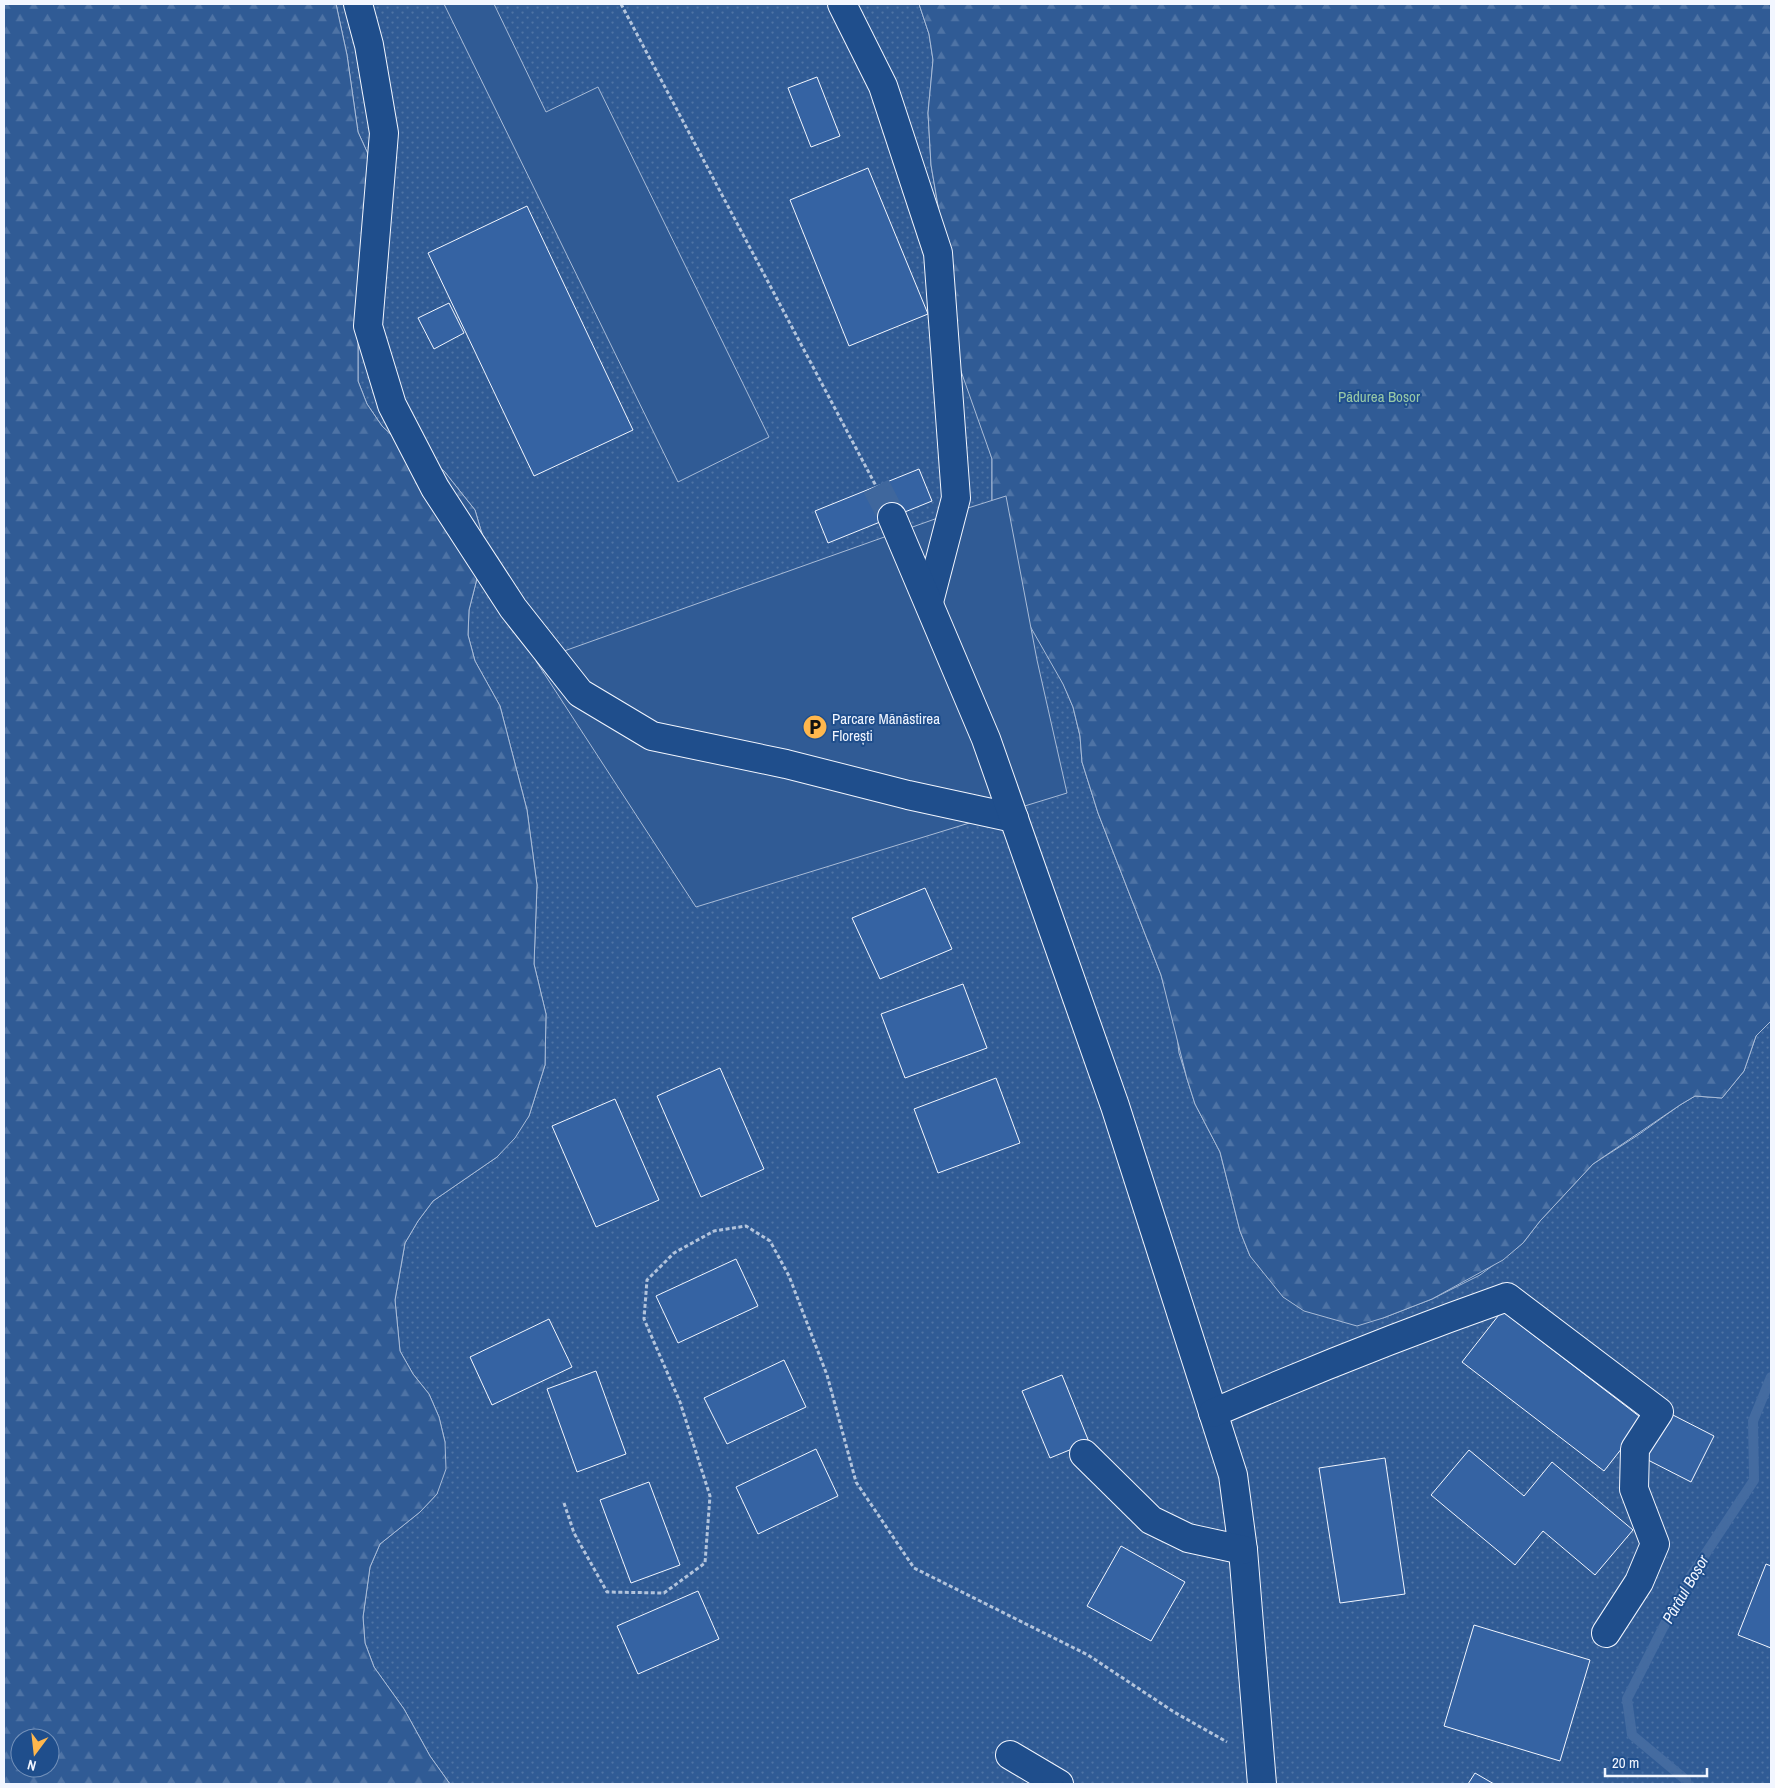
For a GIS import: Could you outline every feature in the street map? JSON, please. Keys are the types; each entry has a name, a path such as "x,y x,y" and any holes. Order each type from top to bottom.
{"lane":[{"path":"358,4 370,45 384,133 368,326 392,405 436,488 513,608 580,693 652,736 786,764 908,795 1014,818"},
{"path":"842,4 883,86 938,253 956,498 930,602"},
{"path":"892,517 930,602 986,739 1115,1106 1233,1475 1243,1550 1261,1772"},
{"path":"1214,1413 1303,1374 1437,1322 1508,1297 1658,1412 1635,1449 1634,1489 1655,1544 1639,1582 1606,1633"},
{"path":"1084,1454 1151,1520 1188,1538 1243,1550"},
{"path":"1010,1755 1058,1784"}],"path":[{"path":"622,4 876,486"},
{"path":"564,1503 574,1533 607,1592 664,1593 705,1563 710,1496 680,1402 644,1319 647,1280 674,1253 714,1231 746,1226 770,1241 789,1276 827,1375 856,1482 914,1568 1088,1656 1261,1772"}],"green space":[{"path":"4,4 336,4 347,55 358,132 368,154 371,205 358,336 358,381 367,404 382,426 401,444 444,471 475,510 482,534 482,559 469,610 468,635 475,661 500,706 527,810 537,885 534,964 546,1014 545,1065 529,1116 515,1138 497,1157 433,1201 405,1243 395,1300 400,1351 413,1374 429,1394 439,1417 445,1442 446,1469 437,1494 420,1512 380,1544 370,1567 363,1617 365,1643 374,1667 404,1709 430,1756 450,1784 4,1784"},
{"path":"336,4 919,4 929,34 933,60 928,113 931,165 946,252 984,432 992,459 992,513 1073,707 1080,736 1082,762 1098,813 1161,975 1176,1027 1179,1053 1195,1104 1220,1152 1240,1231 1250,1256 1383,1318 1432,1299 1480,1275 1523,1243 1540,1221 1593,1164 1695,1096 1722,1098 1744,1071 1756,1036 1771,1021 1771,1784 450,1784 430,1756 404,1709 374,1667 365,1643 363,1617 370,1567 380,1544 420,1512 437,1494 445,1442 439,1417 429,1394 413,1374 400,1351 395,1300 405,1243 418,1221 433,1201 497,1157 529,1116 545,1065 546,1014 534,964 537,885 527,810 500,706 475,661 468,635 469,610 482,559 482,534 475,510 444,471 401,444 382,426 367,404 358,381 358,336 368,154 358,132 347,55"},
{"name":"Pădurea Boșor","path":"919,4 1771,4 1771,1021 1756,1036 1744,1071 1722,1098 1695,1096 1680,1105 1593,1164 1540,1221 1523,1243 1503,1260 1432,1299 1383,1318 1357,1326 1304,1311 1283,1297 1250,1256 1240,1231 1220,1152 1195,1104 1161,975 1098,813 1082,762 1080,736 1073,707 1063,684 1022,612 992,513 992,459 956,357 946,252 931,165 928,113 933,60 929,34"}],"shaded area":[{"path":"444,4 494,4 546,112 598,87 769,437 678,482"},
{"name":"Parcare Mănăstirea Florești","path":"1006,496 1037,660 1067,793 696,907 536,661 949,514"}],"building":[{"path":"817,77 840,136 811,147 788,88"},
{"path":"868,168 928,314 849,346 790,200"},
{"path":"527,206 633,430 534,476 428,253"},
{"path":"449,303 464,333 434,349 418,318"},
{"path":"919,469 932,501 828,543 815,511"},
{"path":"925,888 952,949 880,979 852,918"},
{"path":"963,984 987,1048 905,1078 881,1014"},
{"path":"720,1068 764,1169 701,1197 657,1096"},
{"path":"996,1078 1020,1143 938,1173 914,1109"},
{"path":"615,1099 659,1200 596,1227 552,1126"},
{"path":"736,1259 758,1306 678,1343 656,1296"},
{"path":"1502,1311 1644,1420 1604,1471 1462,1362"},
{"path":"549,1319 572,1367 492,1405 470,1357"},
{"path":"784,1360 806,1407 727,1444 704,1398"},
{"path":"596,1371 626,1454 577,1472 547,1389"},
{"path":"1062,1375 1089,1442 1050,1458 1022,1391"},
{"path":"1669,1413 1714,1436 1691,1482 1646,1459"},
{"path":"816,1449 838,1496 758,1534 736,1487"},
{"path":"1469,1450 1524,1496 1552,1462 1633,1530 1595,1575 1543,1531 1515,1565 1431,1495"},
{"path":"1385,1458 1405,1594 1340,1603 1319,1468"},
{"path":"649,1482 680,1565 631,1583 600,1500"},
{"path":"1121,1546 1185,1582 1151,1641 1087,1606"},
{"path":"1766,1564 1771,1566 1771,1648 1738,1635"},
{"path":"698,1591 719,1639 638,1674 617,1626"},
{"path":"1474,1625 1590,1660 1560,1761 1444,1726"},
{"path":"1475,1773 1494,1784 1468,1784"}],"waterway":[{"name":"Pârâul Boșor","path":"1687,1784 1686,1780 1632,1735 1627,1699 1683,1588 1754,1480 1753,1421 1771,1377"}],"tunnel":[{"path":"876,486 892,517"}],"place":[{"name":"Parcare Mănăstirea Florești","path":"815,727"}]}
